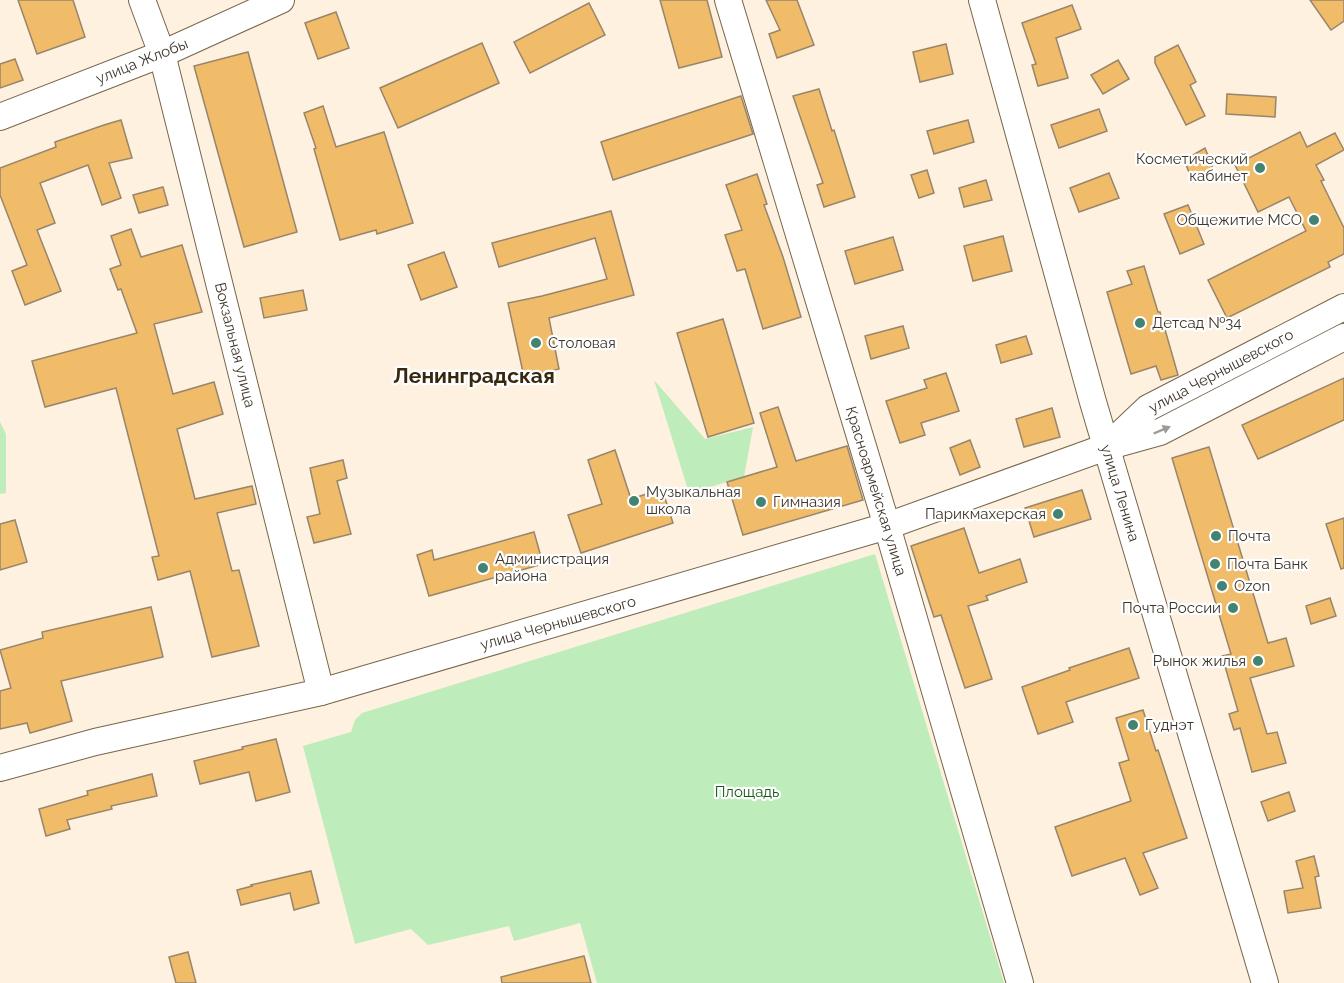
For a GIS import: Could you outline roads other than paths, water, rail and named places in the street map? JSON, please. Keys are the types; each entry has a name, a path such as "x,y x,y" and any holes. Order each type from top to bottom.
{"street":[{"name":"Вокзальная улица","path":"142,0 162,54 321,692"},
{"name":"улица Жлобы","path":"0,117 162,54 281,0"},
{"name":"Красноармейская улица","path":"728,0 887,526 1020,983"},
{"name":"улица Ленина","path":"982,0 1092,402 1265,983"},
{"name":"улица Чернышевского","path":"1106,447 1148,408 1344,307"},
{"name":"улица Чернышевского","path":"0,768 95,742 321,692 887,526 1106,447 1161,432 1344,337"}],"place":[{"name":"Косметический кабинет","path":"1260,168"},
{"name":"Общежитие МСО","path":"1314,220"},
{"name":"Детсад №34","path":"1140,323"},
{"name":"Столовая","path":"536,343"},
{"name":"Музыкальная школа","path":"634,501"},
{"name":"Гимназия","path":"761,502"},
{"name":"Парикмахерская","path":"1058,514"},
{"name":"Почта","path":"1216,536"},
{"name":"Почта Банк","path":"1215,564"},
{"name":"Администрация района","path":"483,568"},
{"name":"Ozon","path":"1222,586"},
{"name":"Почта России","path":"1233,608"},
{"name":"Рынок жилья","path":"1258,661"},
{"name":"Гуднэт","path":"1133,725"}],"district":[{"name":"Ленинградская","path":"474,376"}],"park label":[{"name":"Площадь","path":"747,792"}]}
